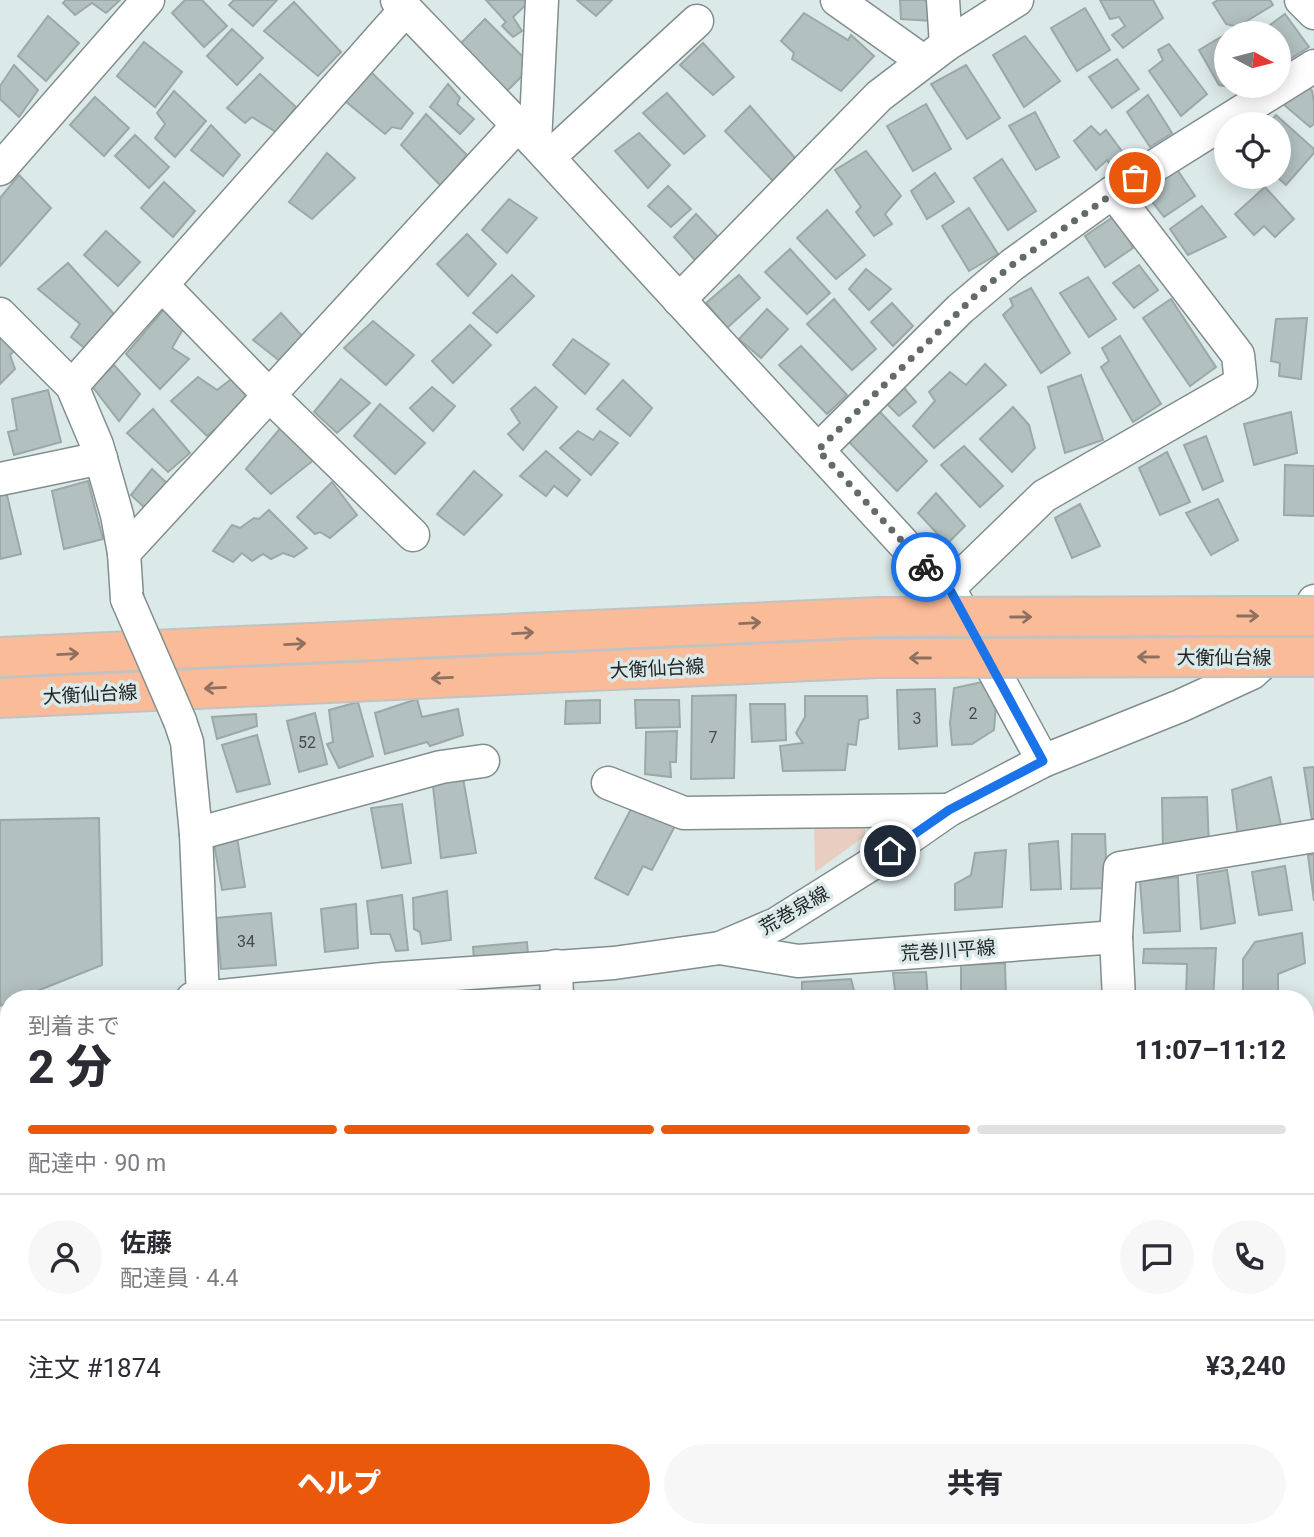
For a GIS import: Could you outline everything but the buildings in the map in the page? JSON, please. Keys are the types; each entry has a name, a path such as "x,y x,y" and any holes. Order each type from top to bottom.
{"main road":[{"path":"0,657 879,617 1314,615"},
{"name":"大衡仙台線","path":"0,698 877,658 1314,657"}],"street":[{"path":"0,169 148,0"},
{"path":"534,142 542,0"},
{"path":"837,0 934,53"},
{"path":"934,53 943,0"},
{"path":"679,300 879,96 934,53 1017,0"},
{"path":"1301,0 1314,13"},
{"path":"72,386 162,285 401,4 534,142 915,556 949,588 1043,761"},
{"path":"124,553 269,395 534,142 697,21"},
{"path":"818,450 960,309 1012,265 1113,192 1314,66"},
{"path":"949,588 1044,496 1241,383 1238,355 1113,192"},
{"path":"162,285 269,395 413,535"},
{"path":"0,314 72,386 101,458 117,515 128,599 187,743 196,834 197,990"},
{"path":"0,479 101,458"},
{"name":"荒巻泉線","path":"376,990 416,988 556,966 614,963 720,947 776,924 949,810 1043,761 1180,706 1252,673 1298,630 1314,601"},
{"path":"196,834 441,767 483,761"},
{"path":"608,783 684,813 949,810"},
{"path":"1119,990 1116,937 1120,869 1314,836"},
{"name":"荒巻川平線","path":"720,947 798,961 1116,937"},
{"path":"556,966 557,990"}],"shaded area":[{"path":"865,825 865,836 815,872 814,827"}],"way so far":[{"path":"926,567 818,450 977,294 1012,265 1135,178"}],"route":[{"path":"890,851 949,810 1043,761 949,588 926,567"}]}
